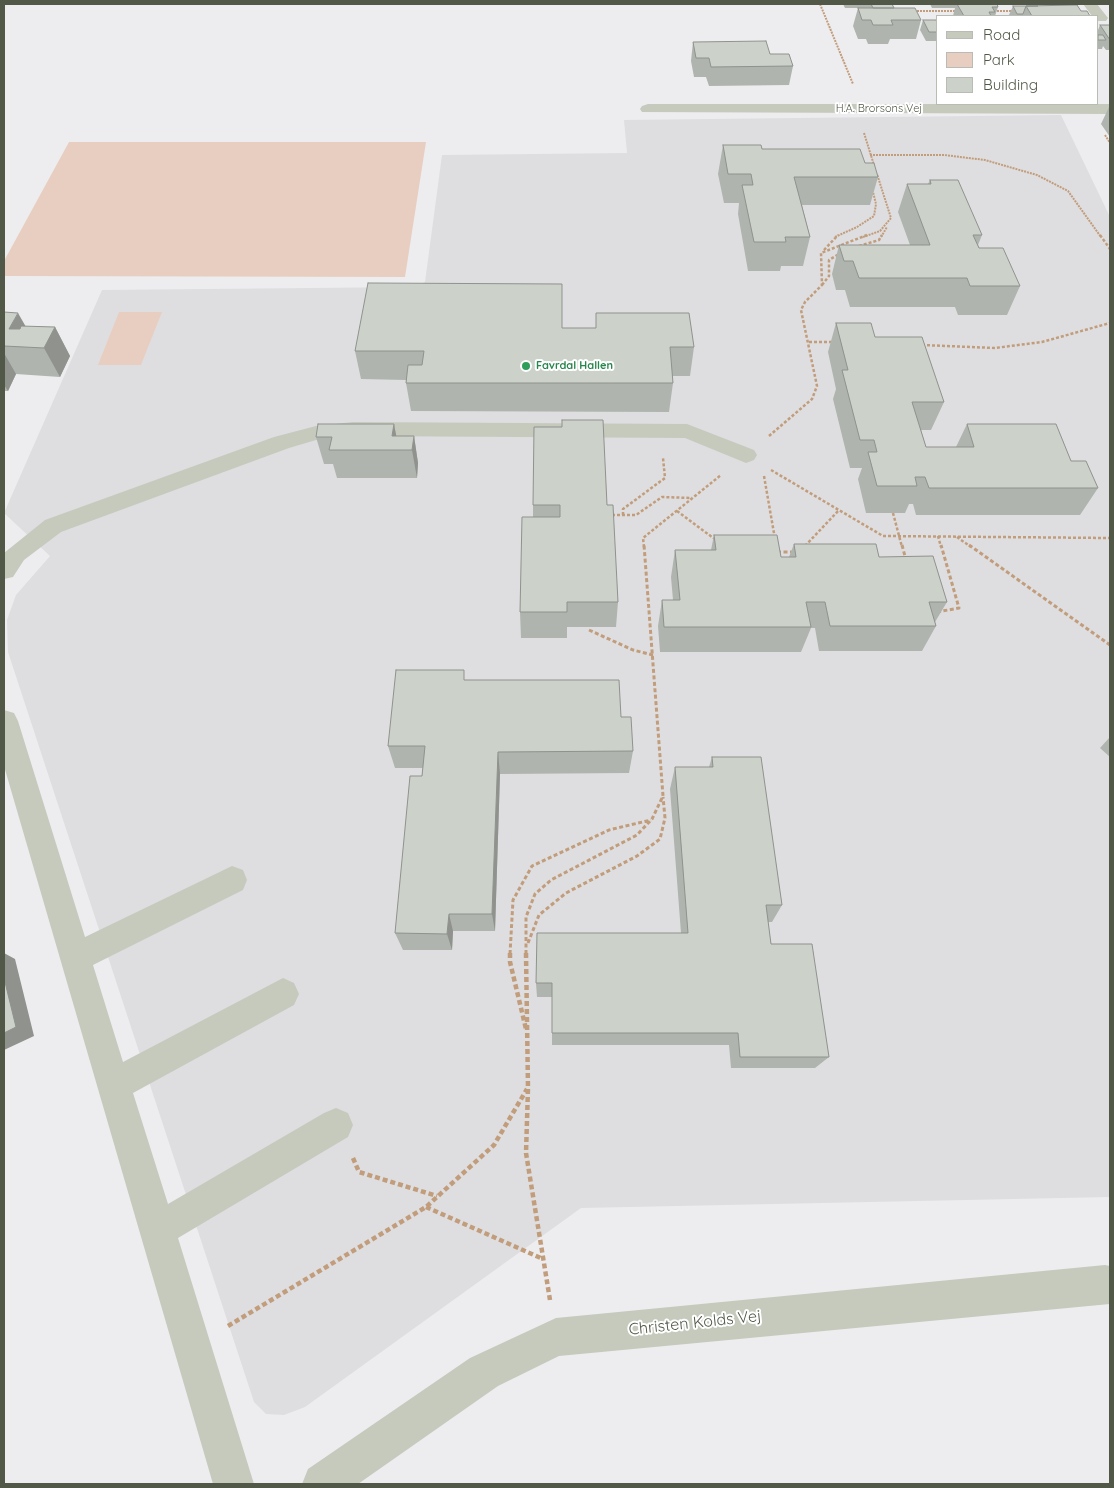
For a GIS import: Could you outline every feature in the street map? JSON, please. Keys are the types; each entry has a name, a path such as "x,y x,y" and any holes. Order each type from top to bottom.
{"street":[{"path":"1090,4 1098,15"},
{"name":"H.A. Brorsons Vej","path":"648,109 1110,109"},
{"path":"8,557 53,526 282,442 316,433 353,429 687,431 754,460"},
{"path":"4,721 234,1484"},
{"path":"75,958 232,880"},
{"path":"114,1086 283,994"},
{"path":"158,1230 336,1124"},
{"name":"Christen Kolds Vej","path":"322,1484 484,1372 556,1336 1110,1285"}],"path":[{"path":"820,4 863,109 864,131 891,218 880,240 854,248"},
{"path":"911,11 960,11"},
{"path":"989,11 1018,11"},
{"path":"870,154 944,155 985,160 1037,175 1068,191 1104,238 1110,249"},
{"path":"869,163 872,158"},
{"path":"822,285 821,253 834,237 857,227 874,216 876,204 872,189"},
{"path":"821,253 827,249 880,231 888,224"},
{"path":"1104,238 1110,238"},
{"path":"527,946 540,915 566,893 637,856 660,839 666,818 644,538 693,498 754,460 812,399 818,386 801,310 805,302 829,276 830,260 845,250"},
{"path":"918,345 995,348 1042,342 1110,323"},
{"path":"809,342 837,342"},
{"path":"622,515 622,509 665,478 661,431"},
{"path":"754,460 883,536 1110,538"},
{"path":"754,460 777,552"},
{"path":"608,515 636,515 662,496 693,498"},
{"path":"768,552 799,552 839,510"},
{"path":"677,511 723,546"},
{"path":"894,513 907,565"},
{"path":"935,612 959,608 938,536"},
{"path":"956,536 1110,645"},
{"path":"588,630 633,650 652,655"},
{"path":"556,1336 526,1153 528,1037 526,917 535,894 551,880 637,835 652,819 663,796"},
{"path":"528,1037 510,962 510,947 513,900 532,866 609,830 652,819"},
{"path":"193,1347 426,1207 494,1145 528,1088"},
{"path":"359,1172 438,1197"},
{"path":"426,1207 544,1259"}],"shaded area":[{"path":"1061,115 1110,217 1110,1197 581,1208 305,1407 284,1415 266,1414 254,1402 8,652 7,620 16,595 50,556 4,513 102,290 415,287 425,282 442,155 627,153 624,120"}],"green space":[{"path":"69,142 426,142 405,277 4,276 4,261"},
{"path":"119,312 162,312 141,365 98,365"}],"building":[{"path":"871,4 892,4 894,8 873,8"},
{"path":"957,4 997,4 998,7 992,7 995,12 989,12 990,15 963,15"},
{"path":"1077,5 1081,11 1087,11 1089,15 1031,15 1026,6"},
{"path":"1013,6 1026,6 1023,14 1017,14"},
{"path":"858,8 915,8 921,20 891,20 893,25 873,25 871,20 862,20"},
{"path":"923,20 936,20 936,32 929,32"},
{"path":"1100,25 1110,25 1110,40"},
{"path":"1099,35 1103,35 1106,40 1099,40"},
{"path":"766,41 770,54 789,54 793,66 711,67 709,58 696,58 693,42"},
{"path":"723,145 761,145 762,149 860,149 865,163 874,163 878,177 794,177 810,237 785,237 786,242 754,242 742,185 753,185 751,174 728,174"},
{"path":"930,180 958,180 982,235 973,235 979,248 1003,248 1020,286 970,286 967,278 859,278 853,261 844,261 839,245 930,245 907,184 931,184"},
{"name":"Favrdal Hallen","path":"368,283 562,284 562,328 596,328 596,313 689,313 694,347 670,347 673,383 406,383 408,365 422,365 424,351 355,351"},
{"path":"4,312 18,313 9,329 20,329 21,326 55,327 44,348 4,346"},
{"path":"836,323 871,323 875,337 922,337 944,402 912,402 926,447 974,447 967,424 1056,424 1071,461 1086,461 1098,488 929,488 925,477 915,477 917,486 877,486 868,452 877,452 874,440 860,440 842,370 848,370"},
{"path":"562,420 603,420 607,505 613,505 618,602 567,602 567,612 520,612 522,517 560,517 560,505 533,505 534,427 562,427"},
{"path":"318,424 394,424 392,436 414,436 412,450 329,450 332,437 316,437"},
{"path":"714,535 777,535 781,557 796,557 794,544 876,544 879,557 933,556 947,602 929,602 936,626 830,626 825,602 806,602 811,627 664,627 662,600 680,600 675,550 716,550"},
{"path":"396,670 464,670 464,680 619,680 621,717 631,717 633,751 498,752 492,914 449,914 447,934 395,933 410,776 422,776 425,746 388,746"},
{"path":"712,757 761,757 782,905 766,905 771,944 812,944 829,1057 740,1057 738,1033 552,1033 552,983 536,983 537,933 688,933 675,767 713,767"},
{"path":"4,978 16,1027 4,1033"}],"place":[{"name":"Favrdal Hallen","path":"526,366"}]}
